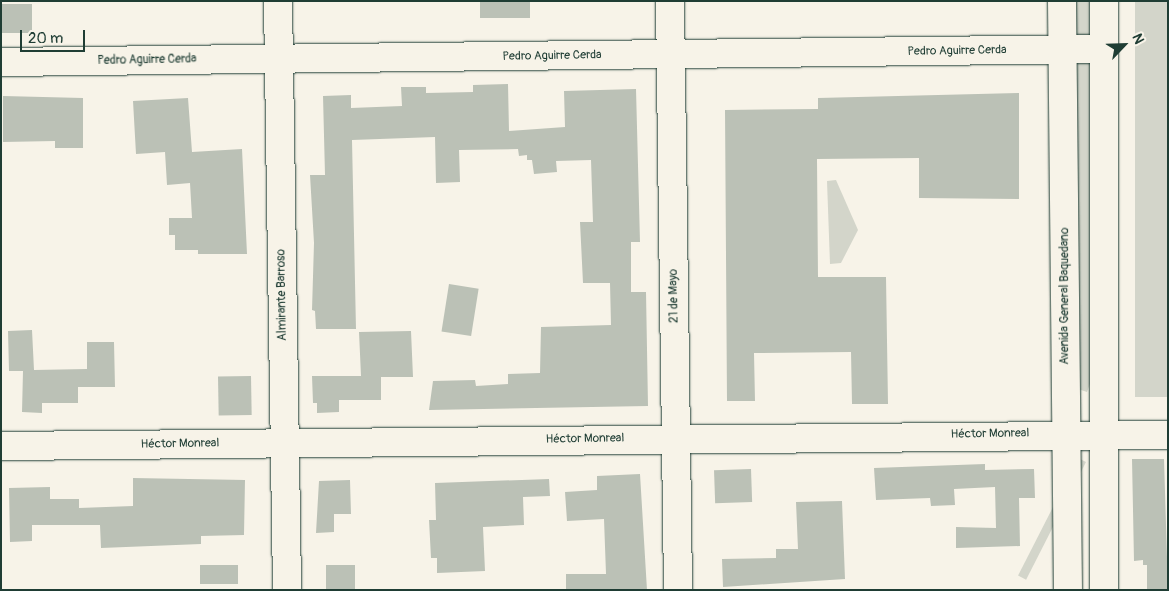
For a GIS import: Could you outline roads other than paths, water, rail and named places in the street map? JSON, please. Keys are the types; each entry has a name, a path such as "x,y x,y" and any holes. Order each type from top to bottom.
{"street":[{"name":"Almirante Barroso","path":"278,1 287,590"},
{"name":"21 de Mayo","path":"670,1 678,590"},
{"name":"Avenida General Baquedano","path":"1062,1 1068,590"},
{"path":"1104,1 1102,436 1104,590"},
{"name":"Pedro Aguirre Cerda","path":"1,62 1103,49"},
{"name":"Héctor Monreal","path":"1,446 1066,434 1102,436 1168,435"}]}
